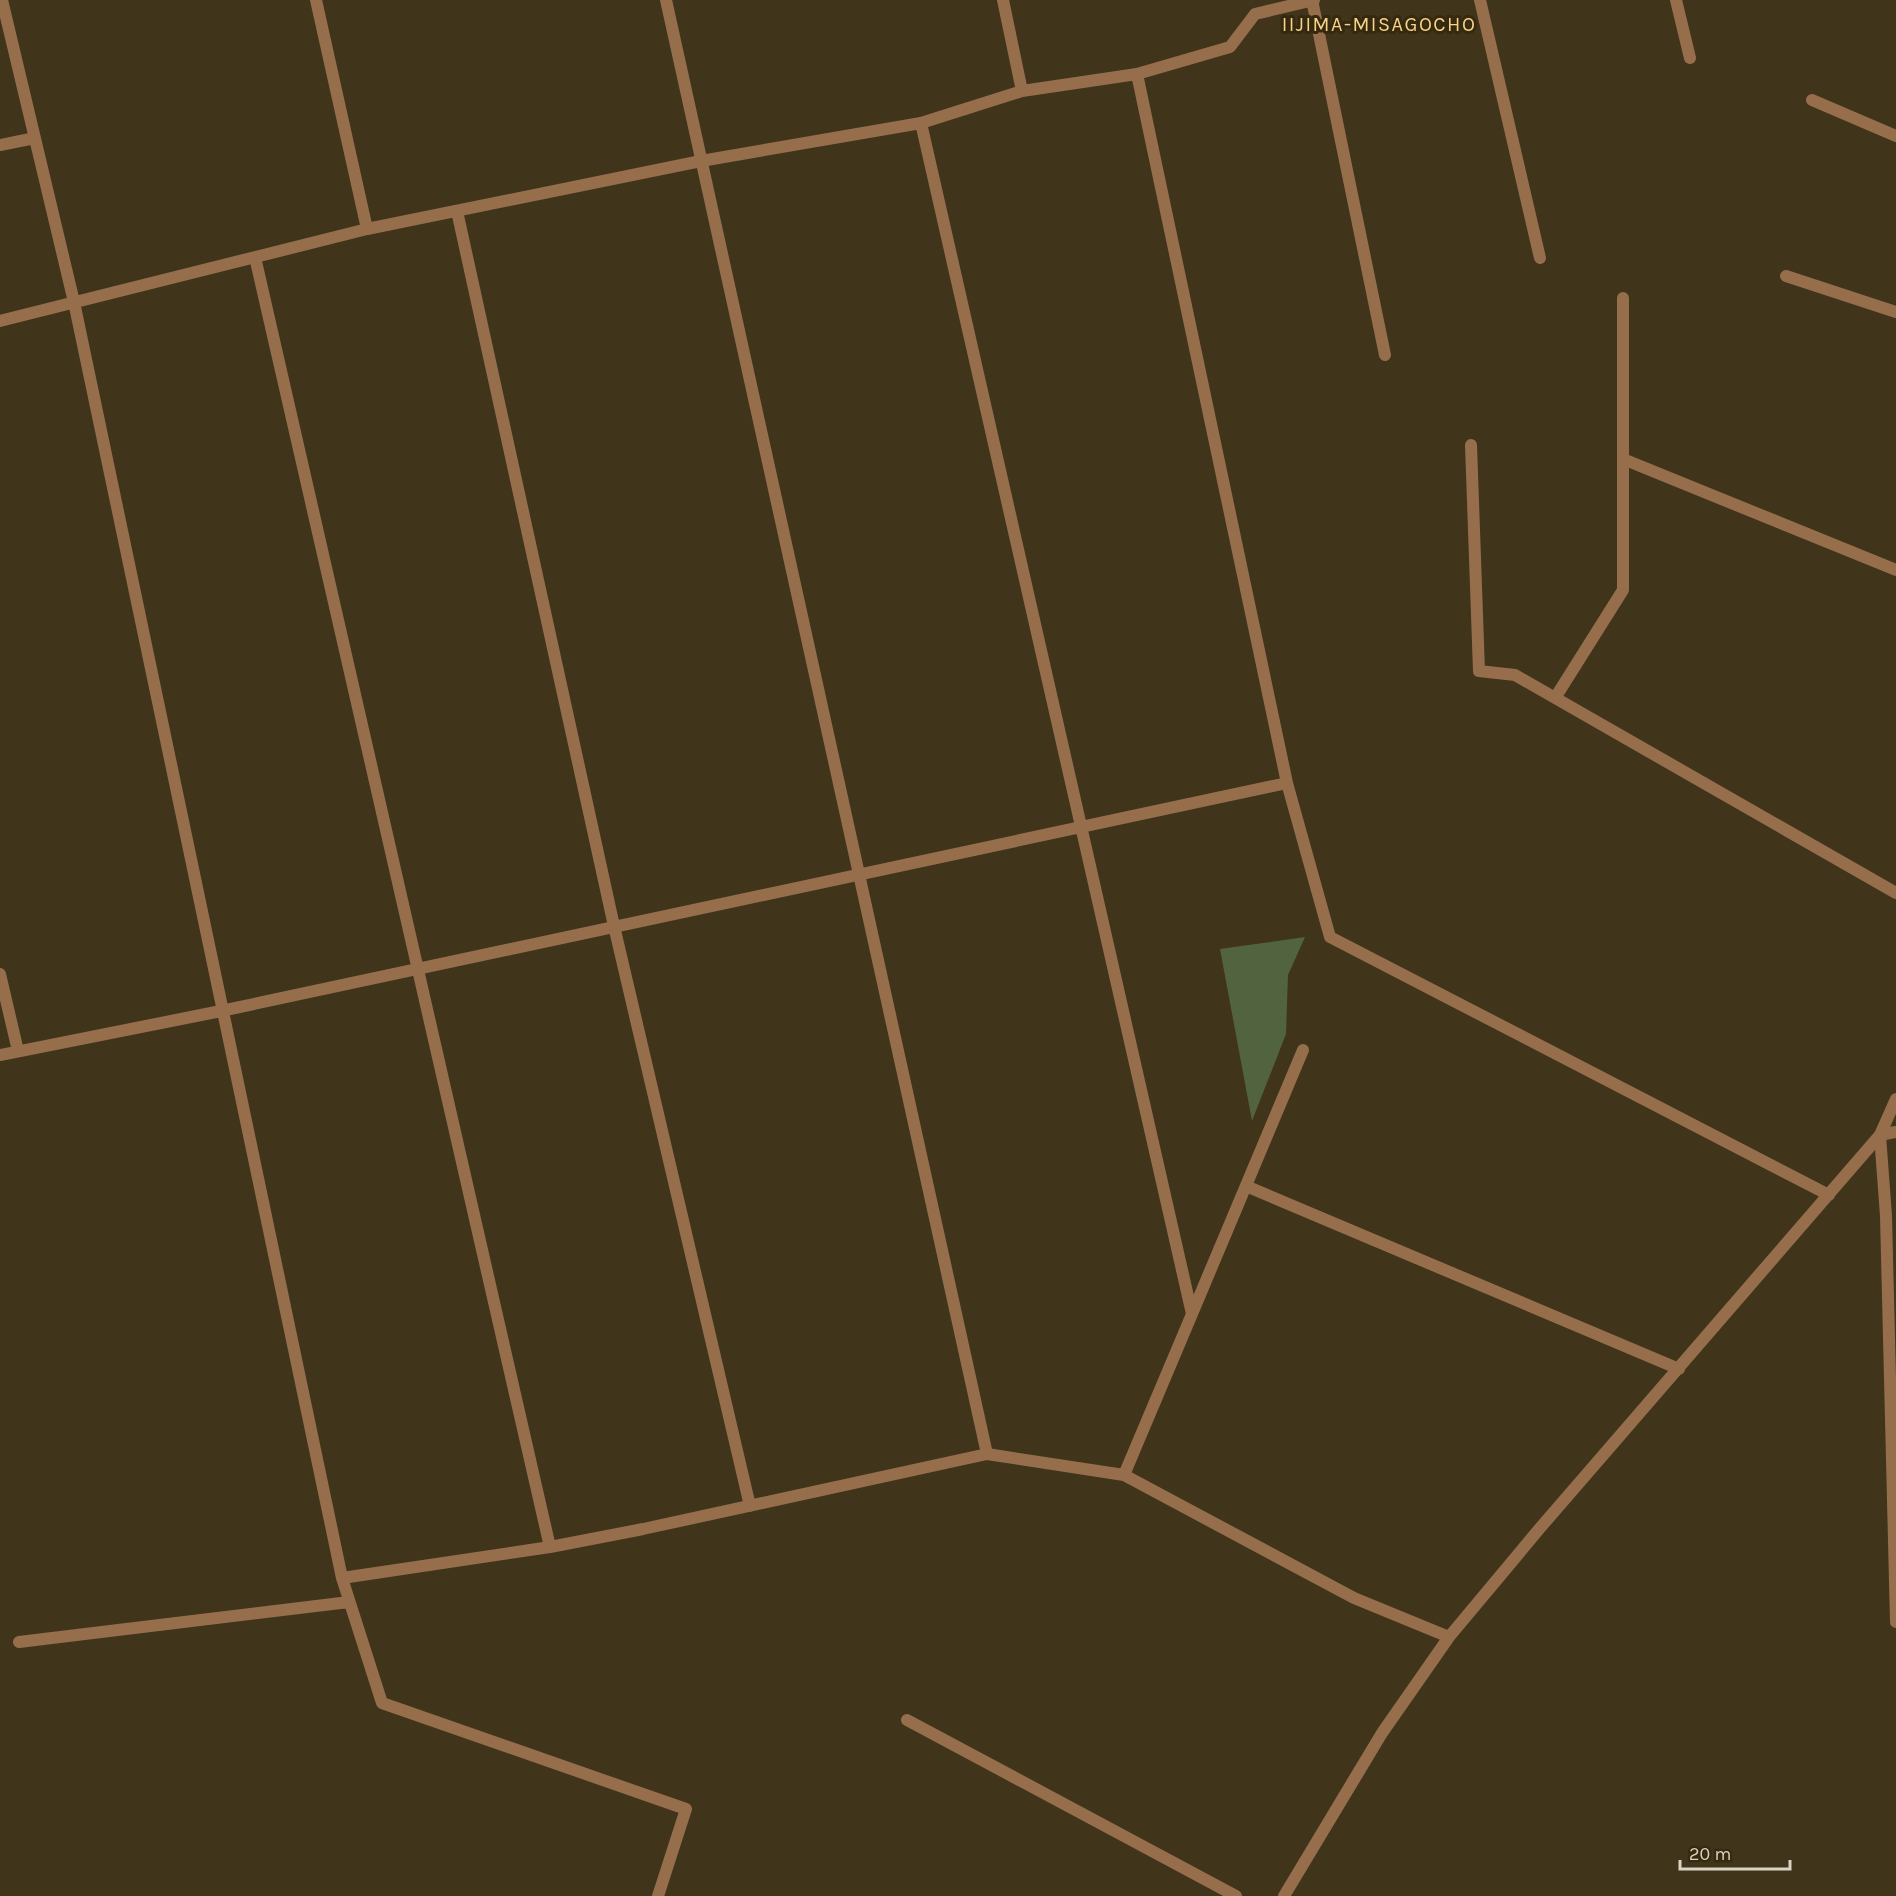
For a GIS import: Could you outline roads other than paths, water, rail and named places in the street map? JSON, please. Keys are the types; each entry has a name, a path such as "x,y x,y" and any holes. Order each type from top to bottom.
{"street":[{"path":"2,0 74,302 221,1011 342,1578 382,1703 686,1809 658,1896"},
{"path":"316,0 367,229"},
{"path":"666,0 987,1454"},
{"path":"1003,0 1022,91"},
{"path":"1252,0 1255,14"},
{"path":"0,321 367,229 702,162 921,123 1022,91 1137,74 1230,47 1255,14 1313,0 1385,356"},
{"path":"1480,0 1540,258"},
{"path":"1676,0 1690,58"},
{"path":"1137,74 1287,783 1330,937 1829,1195"},
{"path":"1812,100 1896,136"},
{"path":"921,123 1192,1314"},
{"path":"0,145 35,138"},
{"path":"457,211 614,926 750,1506"},
{"path":"255,257 550,1547"},
{"path":"1786,276 1896,312"},
{"path":"1555,698 1623,590 1623,297"},
{"path":"1472,444 1479,671 1515,675 1896,893"},
{"path":"1623,459 1896,570"},
{"path":"0,1055 221,1011 1287,783"},
{"path":"0,974 18,1051"},
{"path":"1124,1475 1304,1050"},
{"path":"1284,1896 1382,1733 1449,1637 1880,1135 1896,1099"},
{"path":"1880,1135 1896,1132"},
{"path":"1880,1135 1886,1216 1896,1622"},
{"path":"1246,1186 1680,1369"},
{"path":"342,1578 550,1547 987,1454 1124,1475 1354,1598 1449,1637"},
{"path":"19,1642 350,1602"},
{"path":"907,1720 1236,1896"}],"district":[{"name":"IIJIMA-MISAGOCHO","path":"1379,24"}]}
